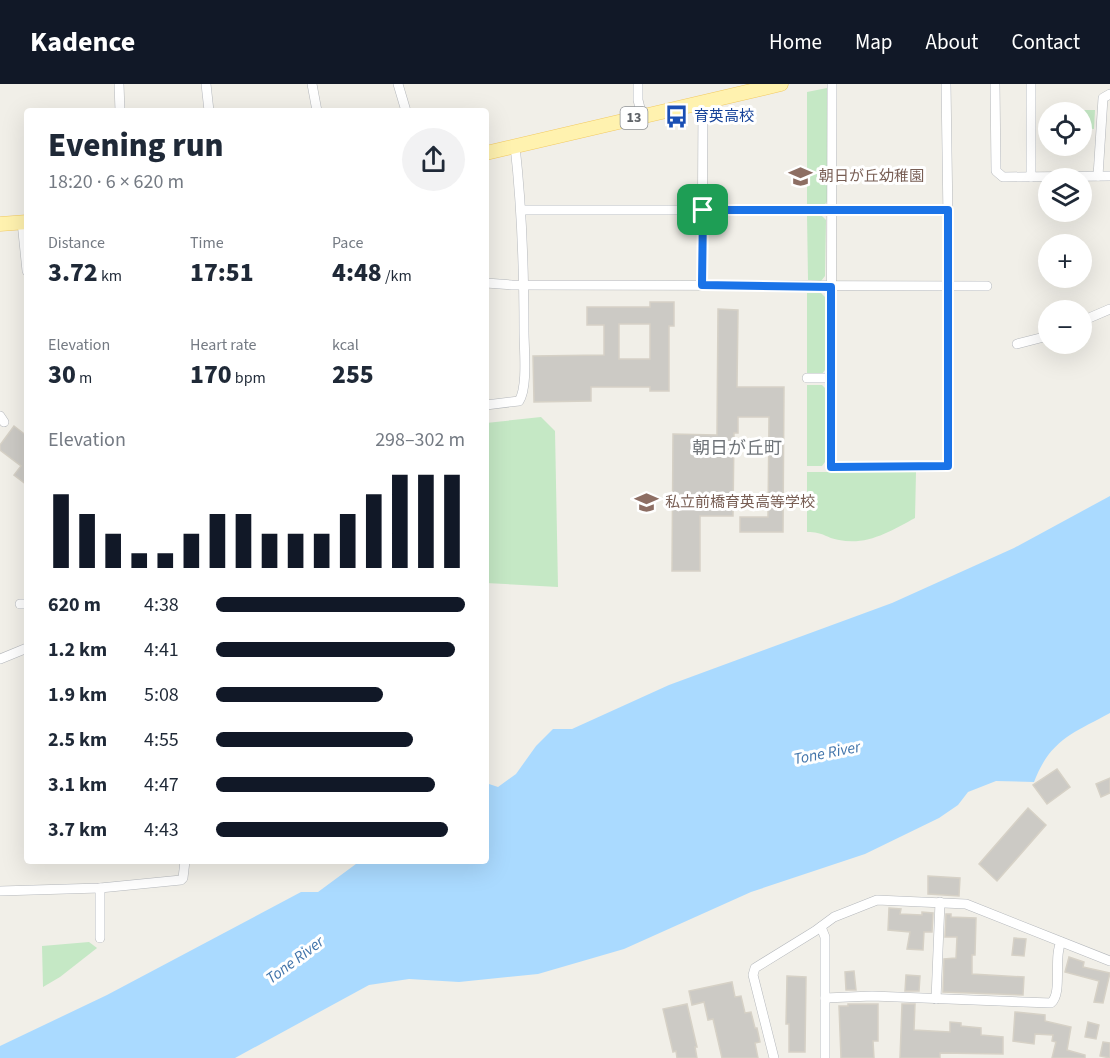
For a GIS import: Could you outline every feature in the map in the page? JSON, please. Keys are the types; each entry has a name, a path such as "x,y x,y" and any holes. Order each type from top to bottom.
{"main road":[{"name":"13","path":"489,152 781,84"},
{"path":"0,224 24,222"}],"street":[{"path":"119,84 120,108"},
{"path":"206,84 208,108"},
{"path":"312,84 316,108"},
{"path":"398,84 405,108"},
{"path":"638,84 638,100 642,116"},
{"path":"832,84 831,467 948,466 949,286 945,84"},
{"path":"995,84 996,171 1003,177 1110,176"},
{"path":"1030,84 1031,177"},
{"path":"1098,176 1103,98 1110,94"},
{"path":"702,285 703,102"},
{"path":"489,405 521,399 524,365 524,285 522,210 515,146"},
{"path":"522,210 948,210"},
{"path":"489,283 831,287 987,286"},
{"path":"1092,317 1110,309"},
{"path":"1017,344 1038,339"},
{"path":"807,378 831,378"},
{"path":"0,659 24,649"},
{"path":"0,891 100,888 181,880 184,864"},
{"path":"100,888 100,938"},
{"path":"774,1058 753,975 754,970 834,917 874,901 966,904 1110,961"},
{"path":"936,999 940,902"},
{"path":"821,927 825,937 825,1058"},
{"path":"825,998 872,996 1051,1003 1056,997 1058,950 1061,942"}],"green space":[{"path":"827,88 828,201 823,206 807,206 807,92"},
{"path":"1092,110 1095,110 1094,129 1092,129"},
{"path":"807,216 822,216 826,220 825,276 821,281 808,280"},
{"path":"807,293 821,293 825,297 825,370 822,374 807,374"},
{"path":"807,385 822,385 825,388 825,462 822,466 807,466"},
{"path":"541,417 555,431 558,587 489,583 489,423"},
{"path":"807,472 916,472 915,518 878,536 859,541 839,540 807,532"},
{"path":"89,942 97,948 60,977 43,987 42,946"}],"water":[{"name":"Tone River","path":"1110,496 1110,713 1064,739 1055,747 1047,756 1034,782 996,781 968,792 958,805 939,818 865,854 751,892 624,949 538,974 459,982 409,979 369,985 235,1058 0,1058 0,1046 107,995 301,892 318,892 356,864 489,864 489,784 498,787 516,774 536,746 553,729 572,729 669,685 892,603 1014,548"}],"building":[{"path":"650,302 674,302 674,326 669,326 669,391 650,391 650,387 591,387 591,401 534,402 533,356 604,355 604,325 587,325 587,307 650,307","holes":["619,324 650,324 650,359 619,359"]},
{"path":"718,309 738,310 737,387 784,387 783,532 740,532 740,517 768,517 769,417 738,417 738,433 734,433 733,516 700,516 700,571 672,571 673,434 717,435"},
{"path":"14,426 24,434 24,483 14,475 21,466 0,450 0,445"},
{"path":"1057,769 1070,787 1047,804 1033,785"},
{"path":"1110,778 1110,793 1101,797 1096,784"},
{"path":"1028,808 1046,825 997,881 979,864"},
{"path":"928,876 960,878 959,896 928,894"},
{"path":"889,908 901,909 900,914 933,913 932,932 924,932 923,950 907,949 910,932 888,930"},
{"path":"946,914 951,914 951,917 976,918 972,974 1024,977 1023,995 943,992 944,959 956,958 957,937 945,937"},
{"path":"1014,938 1026,939 1024,956 1012,955"},
{"path":"1069,957 1084,962 1083,967 1110,973 1103,1003 1094,1002 1099,981 1065,972"},
{"path":"854,971 856,990 846,990 845,972"},
{"path":"906,975 920,976 919,991 905,991"},
{"path":"787,976 806,977 805,1052 789,1052 789,1024 786,1024"},
{"path":"732,982 735,997 741,996 745,1013 751,1012 755,1028 757,1028 760,1042 755,1043 758,1058 722,1058 713,1019 708,1020 704,1002 692,1005 689,991"},
{"path":"687,1004 697,1047 695,1047 697,1058 677,1058 676,1051 673,1052 663,1009"},
{"path":"848,1004 878,1004 878,1041 873,1041 874,1058 841,1058 839,1006 848,1006"},
{"path":"902,1004 915,1004 914,1030 950,1032 950,1022 961,1023 961,1026 981,1028 981,1035 1003,1037 1003,1054 940,1053 940,1058 900,1058"},
{"path":"1015,1012 1045,1015 1045,1021 1071,1027 1067,1050 1085,1055 1085,1058 1052,1058 1056,1042 1052,1041 1053,1035 1035,1034 1034,1044 1013,1041"},
{"path":"1088,1022 1099,1025 1096,1039 1085,1037"},
{"path":"1103,1042 1110,1043 1110,1058 1100,1056"}],"place":[{"name":"育英高校","path":"676,116"},
{"name":"朝日が丘幼稚園","path":"801,176"},
{"name":"私立前橋育英高等学校","path":"647,502"}],"district":[{"name":"朝日が丘町","path":"737,448"}],"route":[{"path":"703,210 948,210 948,466 831,467 831,287 702,285 703,210"}]}
